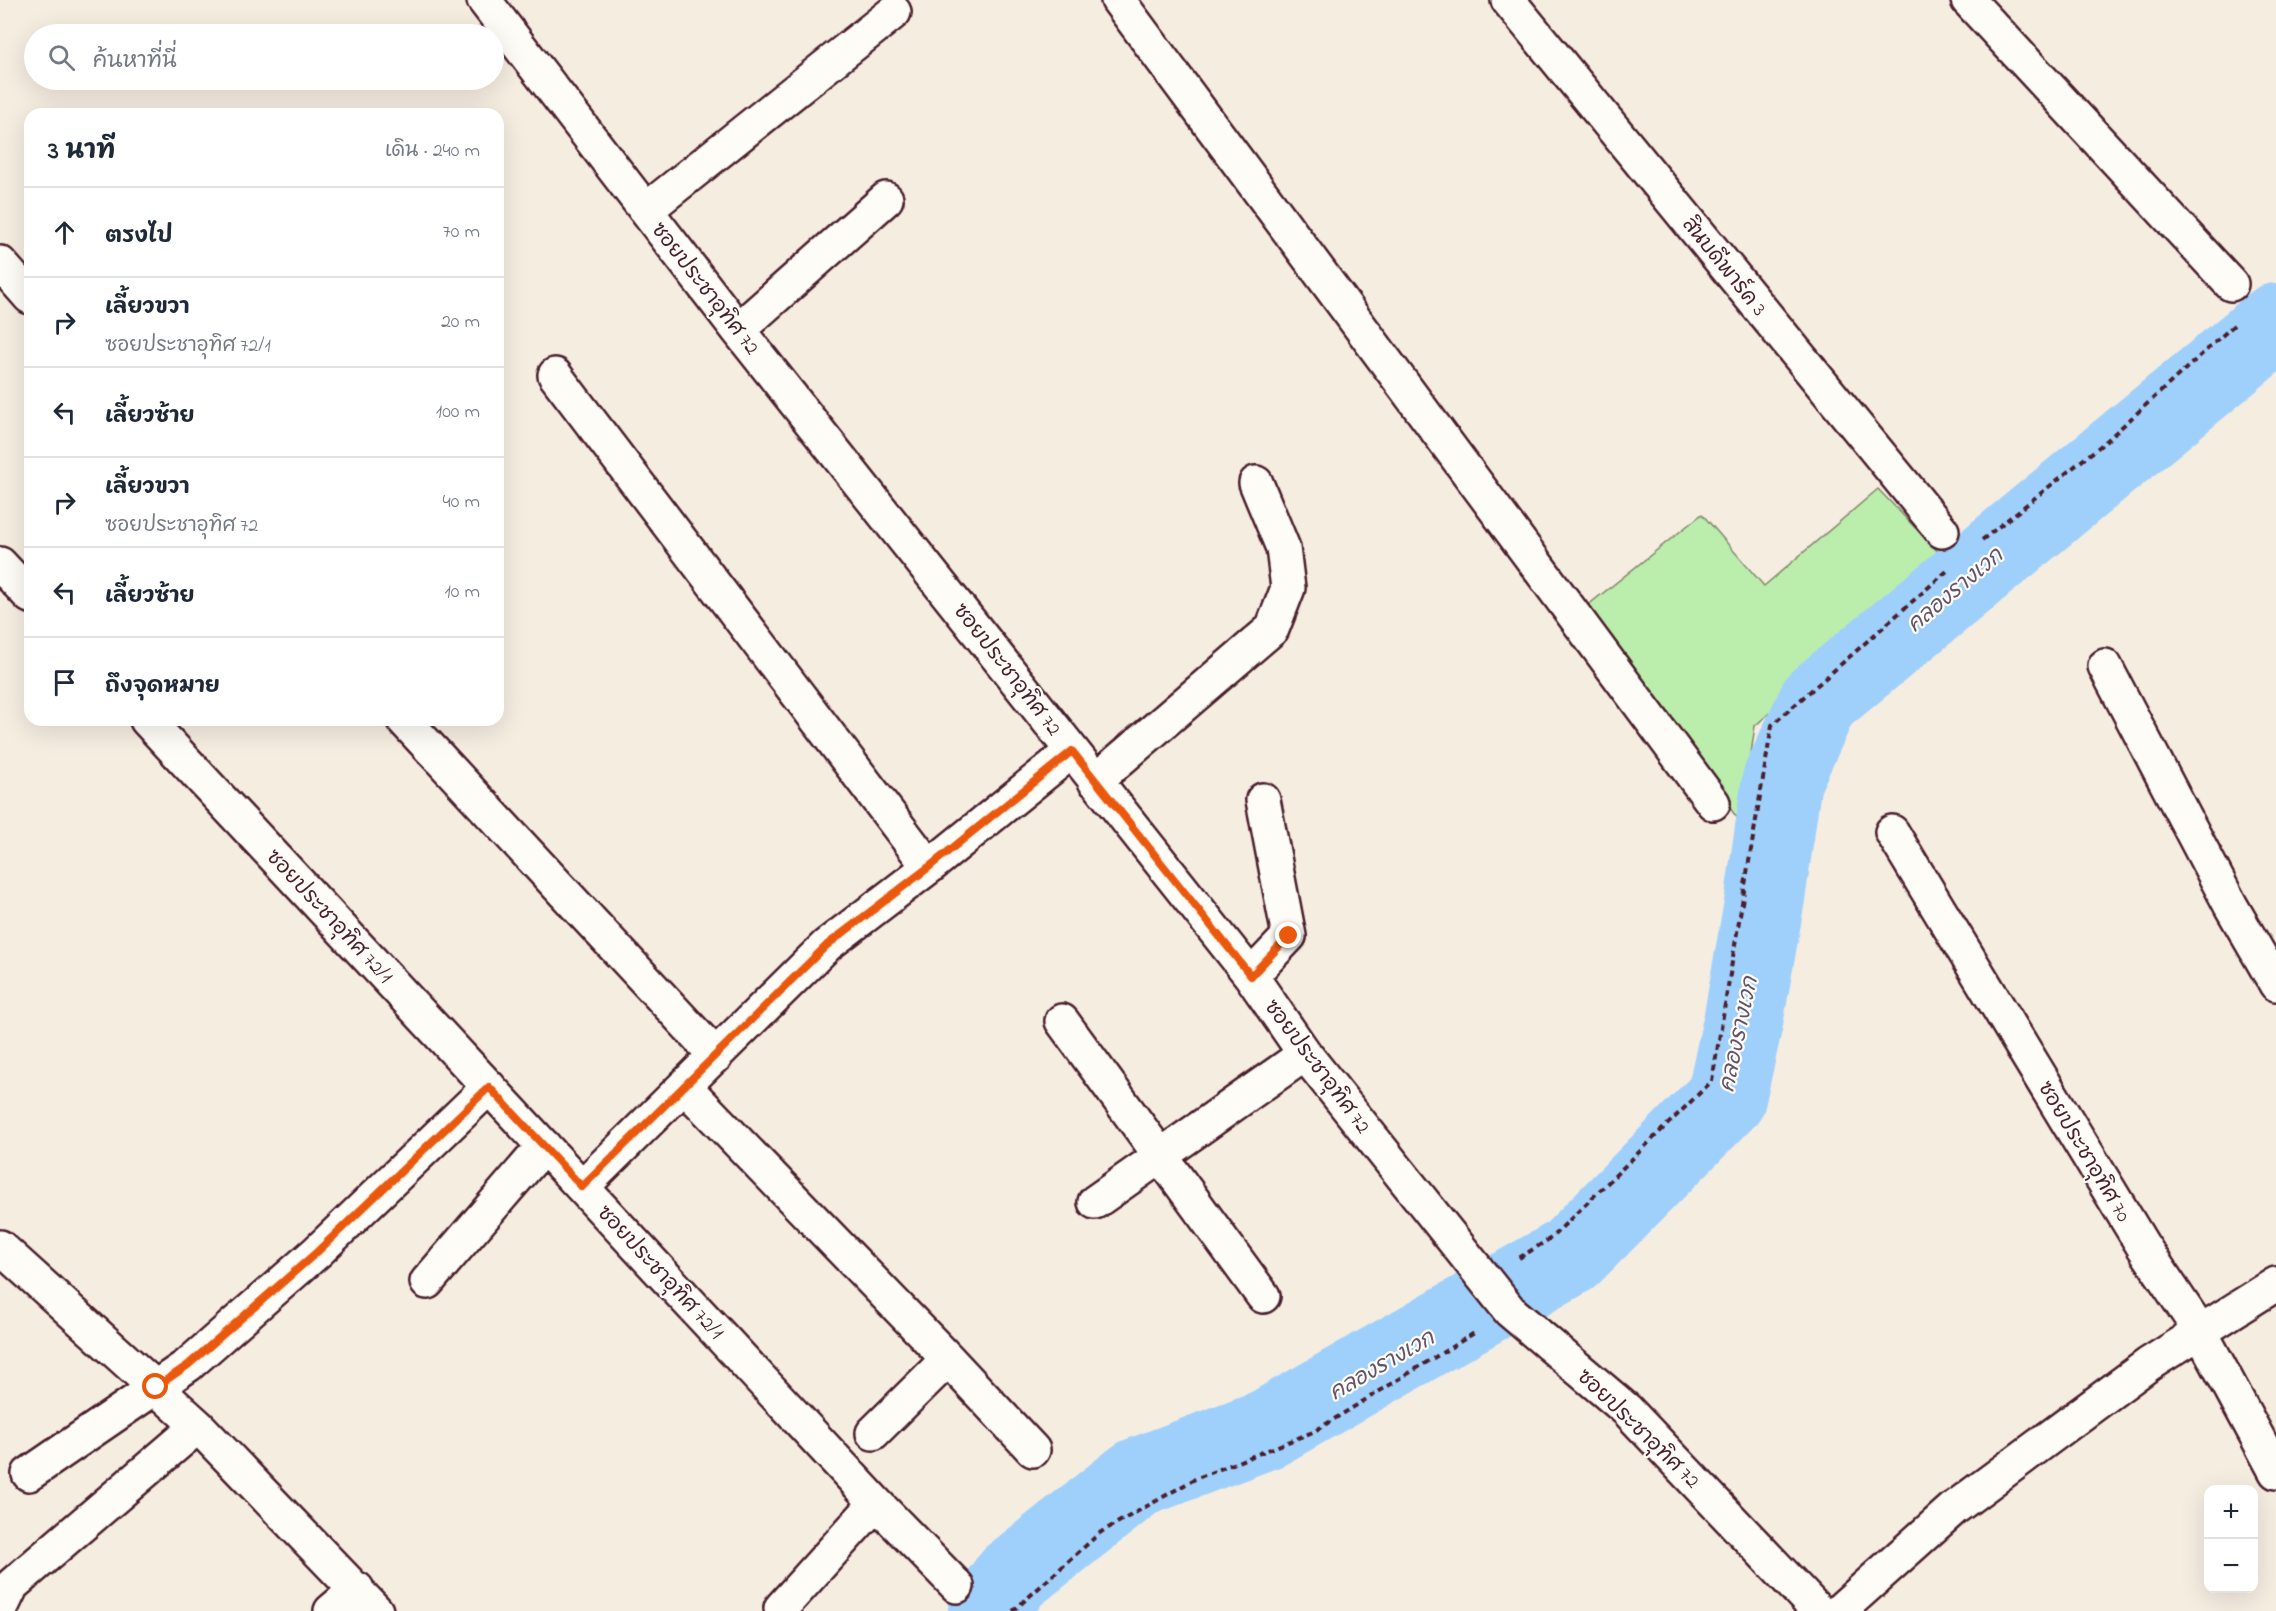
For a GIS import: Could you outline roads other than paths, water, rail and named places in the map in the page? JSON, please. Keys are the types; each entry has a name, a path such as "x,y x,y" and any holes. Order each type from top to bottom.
{"street":[{"name":"ซอยประชาอุทิศ 72","path":"484,0 503,24"},
{"path":"1118,0 1713,803"},
{"name":"สินบดีพาร์ค 3","path":"1508,0 1942,531"},
{"path":"1968,0 2231,284"},
{"path":"646,210 894,12"},
{"name":"ซอยประชาอุทิศ 72","path":"504,26 738,330 1251,976 1305,1054 1510,1311 1626,1410 1818,1611"},
{"path":"738,330 886,200"},
{"path":"0,263 24,290"},
{"path":"555,375 929,867"},
{"path":"1095,782 1272,629 1287,588 1283,548 1256,483"},
{"path":"0,564 24,590"},
{"path":"2105,666 2231,906 2276,984"},
{"name":"ซอยประชาอุทิศ 72/1","path":"153,726 876,1503 957,1586"},
{"path":"410,726 716,1056"},
{"path":"582,1187 827,945 929,867 1072,751"},
{"path":"1251,976 1289,936 1263,800"},
{"name":"ซอยประชาอุทิศ 70","path":"1892,832 2143,1246 2200,1331 2276,1472"},
{"path":"1062,1021 1263,1296"},
{"path":"1095,1202 1305,1054"},
{"path":"684,1086 1033,1450"},
{"path":"29,1474 188,1365 317,1252 489,1087"},
{"path":"427,1282 544,1146"},
{"path":"0,1247 198,1426 366,1600 331,1611"},
{"path":"1839,1611 1953,1509 2149,1364 2276,1284"},
{"path":"873,1433 948,1359"},
{"path":"0,1610 12,1585 198,1426"},
{"path":"781,1608 876,1503"}],"waterway":[{"name":"คลองรางเวก","path":"988,1611 1012,1577 1137,1478 1267,1429 1570,1256 1726,1098 1743,1022 1765,898 1782,780 1819,700 2276,323"}]}
